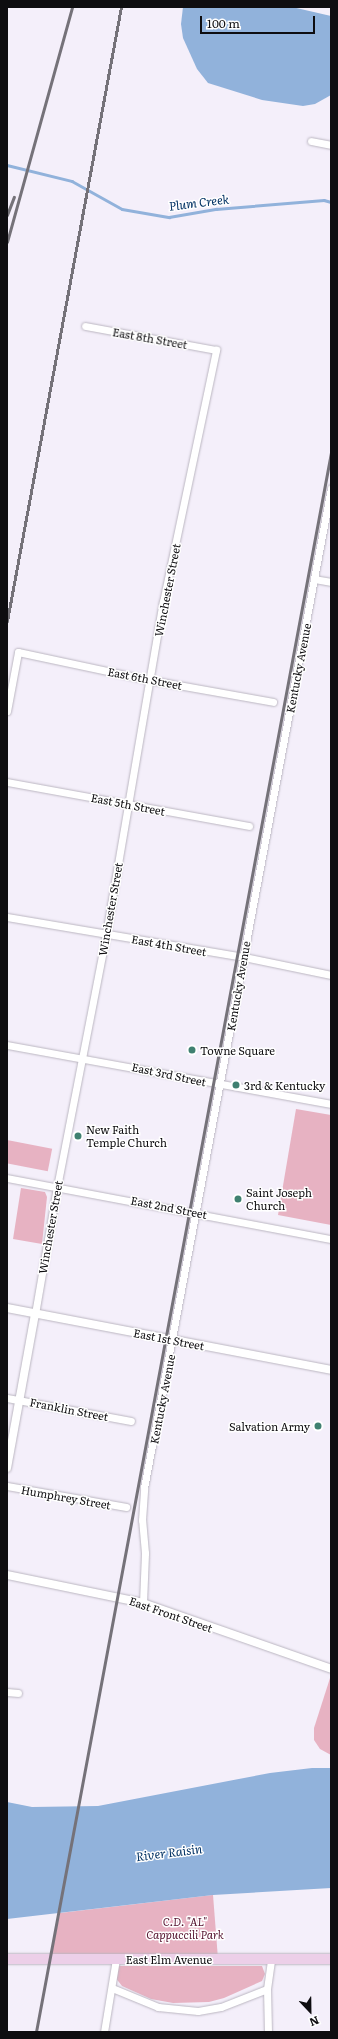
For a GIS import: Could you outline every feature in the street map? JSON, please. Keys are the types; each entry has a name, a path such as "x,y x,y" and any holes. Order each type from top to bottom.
{"main road":[{"name":"East Elm Avenue","path":"7,1959 331,1959"}],"street":[{"path":"312,141 331,145"},
{"name":"East 8th Street","path":"85,326 216,350"},
{"name":"Winchester Street","path":"7,1468 57,1187 106,934 163,602 216,350"},
{"name":"Kentucky Avenue","path":"143,1603 145,1553 143,1503 314,579 329,512 331,488"},
{"path":"314,579 331,582"},
{"name":"East 6th Street","path":"7,711 18,652 150,680 273,702"},
{"name":"East 5th Street","path":"7,782 249,826"},
{"name":"East 4th Street","path":"7,917 244,957 331,975"},
{"name":"East 3rd Street","path":"7,1045 331,1104"},
{"name":"East 2nd Street","path":"7,1178 196,1212 331,1239"},
{"name":"East 1st Street","path":"7,1308 331,1370"},
{"name":"Franklin Street","path":"7,1398 131,1421"},
{"name":"Humphrey Street","path":"7,1486 126,1507"},
{"name":"East Front Street","path":"7,1574 143,1603 331,1670"},
{"path":"7,1692 18,1693"},
{"path":"104,2032 116,1959"},
{"path":"268,2032 267,1989 271,1959"},
{"path":"112,1988 158,2007 198,2012 221,2007 267,1989"}],"green space":[{"path":"296,1109 331,1115 331,1225 278,1215"},
{"path":"7,1140 52,1149 48,1171 7,1163"},
{"path":"21,1188 45,1192 47,1197 42,1244 13,1239"},
{"path":"331,1675 331,1755 320,1749 314,1740 314,1728"},
{"name":"C.D. \"AL\" Cappuccili Park","path":"213,1895 218,1959 51,1958 60,1913"},
{"path":"117,1966 262,1966 265,1974 262,1981 224,1998 209,2002 173,2003 151,1999 122,1986 115,1977"}],"water":[{"path":"183,7 292,7 331,16 331,95 315,104 303,106 262,100 208,83 197,69 183,38 181,24"},
{"name":"River Raisin","path":"312,1768 331,1768 331,1888 213,1895 7,1919 7,1802 32,1807 98,1806 270,1773"}],"waterway":[{"name":"Plum Creek","path":"7,165 72,181 122,209 169,217 216,209 324,200 331,202"}],"railway":[{"path":"7,242 72,7"},
{"path":"7,621 121,7"},
{"path":"7,215 14,197"},
{"path":"36,2032 331,453"}],"place":[{"name":"Towne Square","path":"192,1050"},
{"name":"3rd & Kentucky","path":"236,1085"},
{"name":"New Faith Temple Church","path":"78,1136"},
{"name":"Saint Joseph Church","path":"238,1199"},
{"name":"Salvation Army","path":"318,1426"}]}
